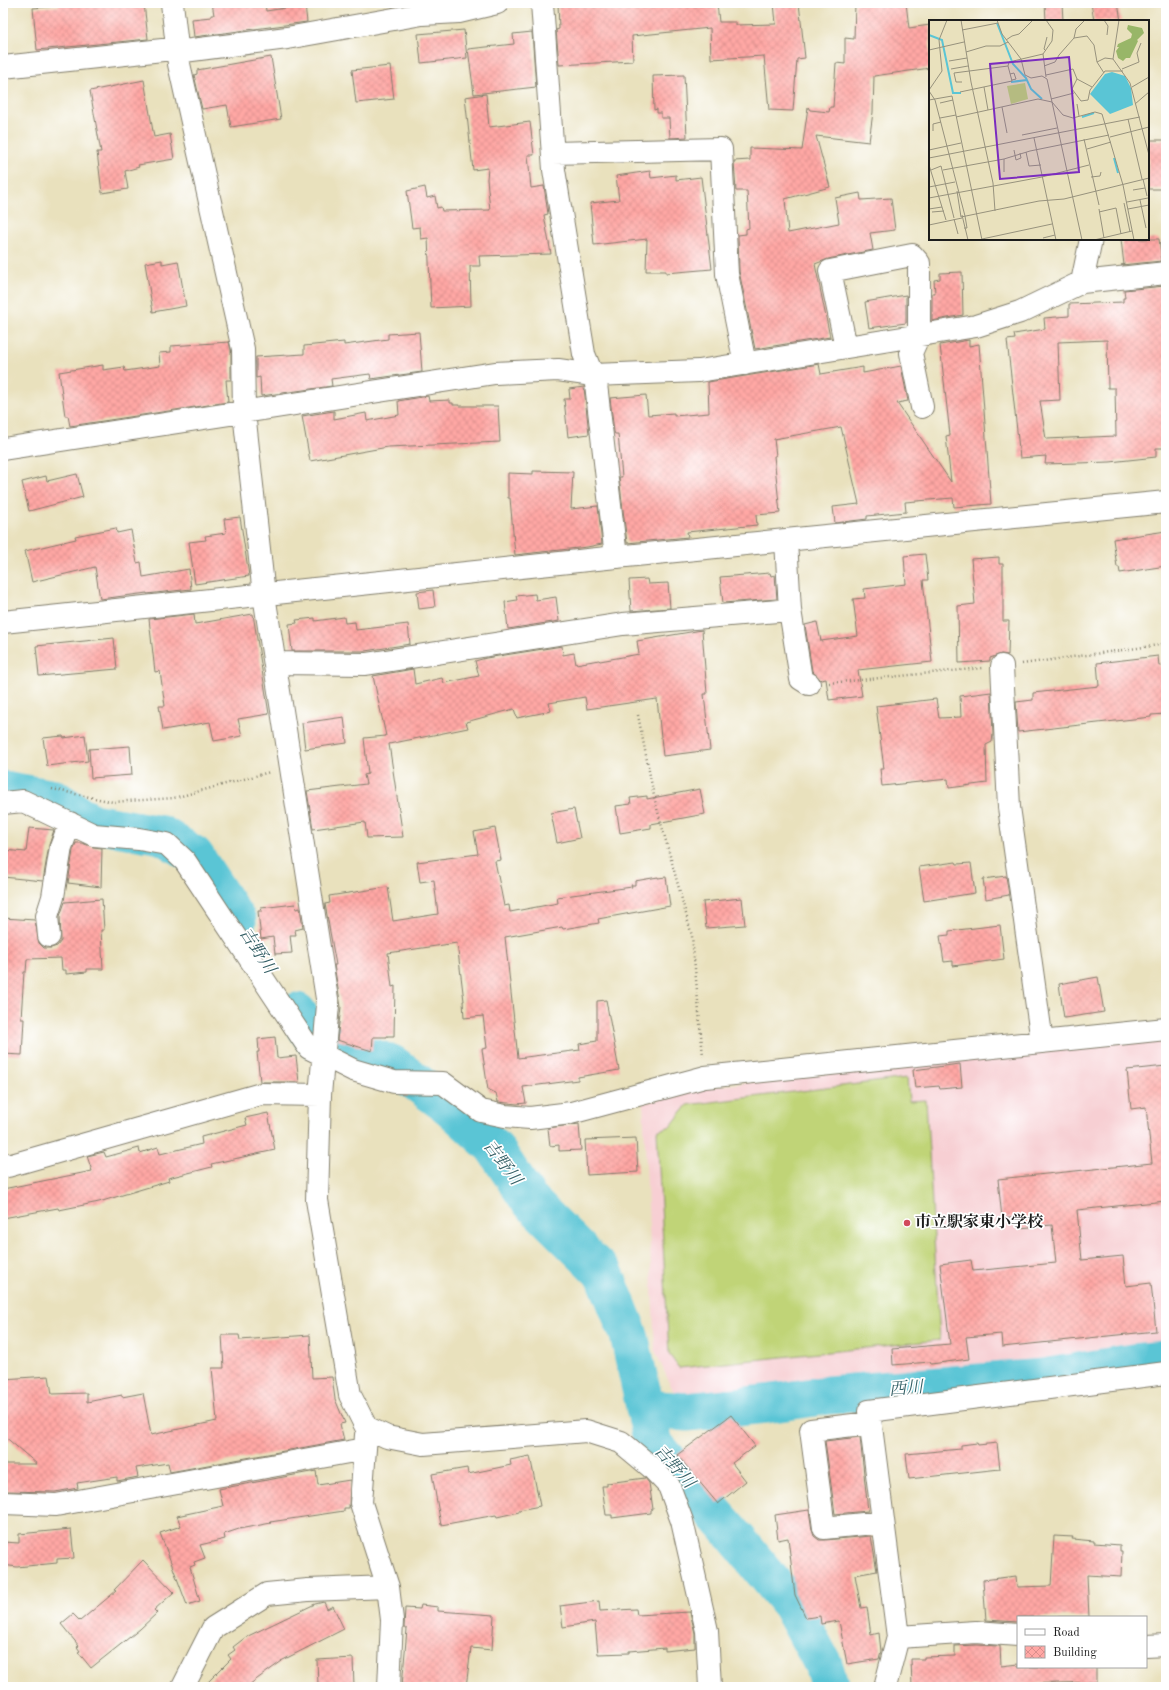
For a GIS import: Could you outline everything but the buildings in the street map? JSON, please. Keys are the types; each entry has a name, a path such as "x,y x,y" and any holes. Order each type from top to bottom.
{"street":[{"path":"172,3 177,50 242,349 244,412 264,594 328,1005 320,1094 317,1200 350,1395 366,1427 361,1503 388,1587 392,1620 389,1687"},
{"path":"3,67 172,49 184,51 288,38 422,14 459,12 497,3"},
{"path":"542,3 554,170 584,354 596,384 616,557"},
{"path":"553,153 721,149 728,274 745,364"},
{"path":"1082,282 1091,240"},
{"path":"846,347 830,271 912,255 919,263 919,336 911,353 922,407"},
{"path":"3,449 495,373 558,370 593,375 699,371 976,326 1020,312 1082,282 1166,273"},
{"path":"3,622 616,557 1166,502"},
{"path":"786,541 790,610 801,679 809,684"},
{"path":"275,663 366,664 623,624 790,610"},
{"path":"1002,666 1009,807 1042,1042"},
{"path":"3,803 23,801 94,835 139,839 167,844 185,861 309,1048 353,1070 394,1082 443,1083 481,1111 505,1116 530,1118 571,1113 705,1077 1166,1029"},
{"path":"49,936 46,916 53,897 61,847 70,823"},
{"path":"3,1163 8,1166 262,1094 320,1094"},
{"path":"886,1687 898,1637 869,1411 1166,1373"},
{"path":"870,1423 811,1430 824,1528 883,1522"},
{"path":"366,1427 387,1437 423,1444 586,1431 622,1442 651,1467 669,1486 682,1521 707,1631 710,1687"},
{"path":"3,1504 56,1505 365,1449"},
{"path":"183,1687 213,1628 267,1594 308,1590 388,1587"},
{"path":"898,1637 976,1632 1017,1635"},
{"path":"1147,1646 1166,1645"}],"path":[{"path":"638,715 655,801 692,936 705,1077"},
{"path":"47,788 113,802 174,798 266,772 292,771"}],"shaded area":[{"name":"市立駅家東小学校","path":"1166,1035 1166,1344 809,1391 677,1399 655,1351 643,1103 710,1087"}],"green space":[{"path":"907,1078 909,1101 926,1100 940,1340 679,1368 669,1354 657,1131 671,1126 687,1105"}],"waterway":[{"name":"吉野川","path":"3,790 55,799 92,823 162,835 194,855 237,921"},
{"name":"吉野川","path":"297,1012 314,1039 392,1064 450,1107 493,1146 529,1200 605,1275 629,1335 653,1443 733,1534 791,1605 823,1664 830,1687"},
{"name":"西川","path":"645,1409 687,1412 766,1404 828,1395 1043,1378 1133,1363 1166,1360"}],"place":[{"name":"市立駅家東小学校","path":"907,1223"}]}
